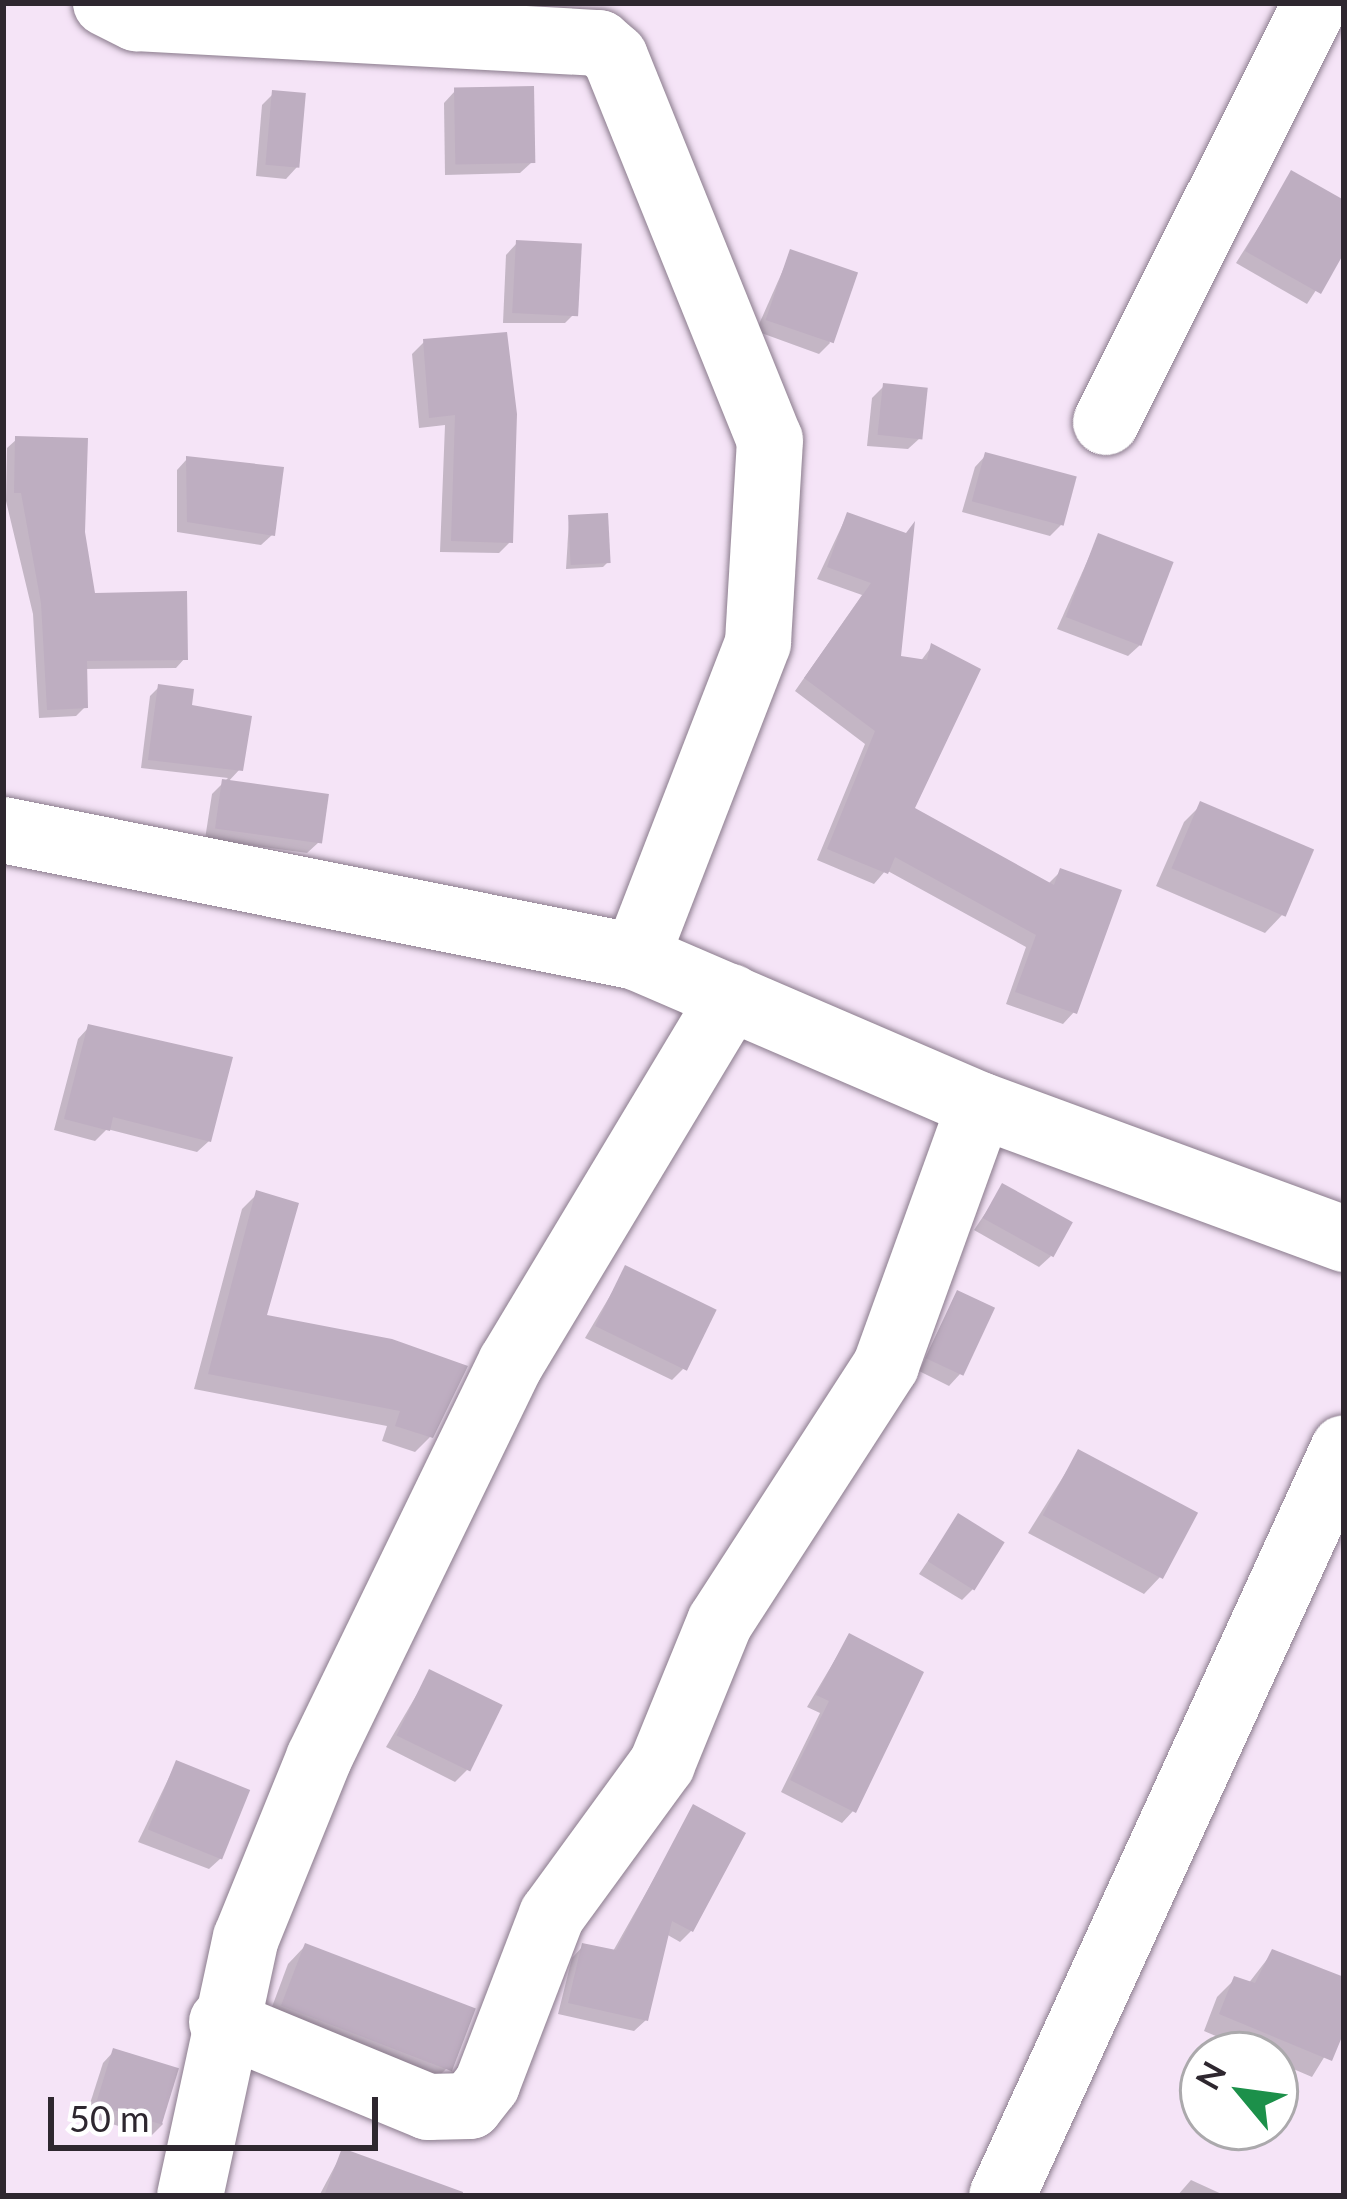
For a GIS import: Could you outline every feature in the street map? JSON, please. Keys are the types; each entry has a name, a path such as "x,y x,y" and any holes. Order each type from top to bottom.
{"street":[{"path":"106,3 136,18 615,23 615,58 770,440 758,643 636,957"},
{"path":"1106,422 1316,3"},
{"path":"3,830 636,957 980,1105 1344,1239"},
{"path":"190,2196 222,2022 245,1938 319,1758 512,1363 731,997"},
{"path":"222,2022 428,2108 470,2106 487,2084 552,1915 662,1765 720,1622 886,1365 980,1105"},
{"path":"1002,2196 1344,1448"}],"building":[{"path":"534,86 535,163 455,164 454,87"},
{"path":"272,90 306,93 299,168 265,165"},
{"path":"1291,170 1344,200 1344,253 1321,294 1245,251"},
{"path":"516,240 582,243 578,316 512,313"},
{"path":"790,249 858,272 834,343 766,320"},
{"path":"507,332 517,414 513,543 451,541 455,415 429,418 423,339"},
{"path":"883,383 928,388 922,439 878,435"},
{"path":"15,436 88,438 85,532 95,593 187,591 188,660 87,661 88,708 47,710 41,603 21,493 14,493"},
{"path":"985,452 1077,477 1064,526 972,501"},
{"path":"186,456 284,467 275,536 187,522"},
{"path":"847,512 906,533 915,521 901,656 927,660 931,643 981,669 915,808 1054,885 1060,868 1122,890 1077,1014 1015,992 1036,935 895,857 888,874 827,849 875,731 804,678 871,583 827,567"},
{"path":"608,513 611,563 571,565 568,515"},
{"path":"1098,533 1174,562 1141,646 1066,617"},
{"path":"158,684 194,689 192,705 252,716 243,771 148,760"},
{"path":"222,779 329,794 322,844 215,829"},
{"path":"1200,801 1314,849 1286,917 1171,868"},
{"path":"88,1024 233,1057 211,1142 113,1117 110,1131 64,1119"},
{"path":"1002,1183 1073,1222 1053,1257 983,1218"},
{"path":"256,1190 299,1203 267,1315 392,1339 468,1366 433,1438 395,1426 400,1411 208,1374"},
{"path":"625,1265 717,1310 687,1371 595,1326"},
{"path":"957,1290 995,1308 963,1376 925,1358"},
{"path":"1078,1449 1198,1513 1163,1579 1043,1515"},
{"path":"958,1513 1005,1542 974,1590 928,1561"},
{"path":"849,1633 924,1672 856,1813 790,1780 829,1701 816,1695"},
{"path":"429,1669 503,1705 470,1771 397,1736"},
{"path":"176,1760 250,1790 222,1860 148,1830"},
{"path":"693,1804 746,1833 693,1932 672,1921 648,2021 568,2003 582,1943 616,1950"},
{"path":"305,1943 476,2009 452,2071 281,2006"},
{"path":"1272,1949 1344,1977 1344,2032 1332,2061 1299,2047 1299,2031 1260,2031 1219,2014 1234,1976 1255,1983"},
{"path":"113,2048 179,2068 162,2125 96,2104"},
{"path":"342,2148 463,2192 462,2196 324,2196"}]}
